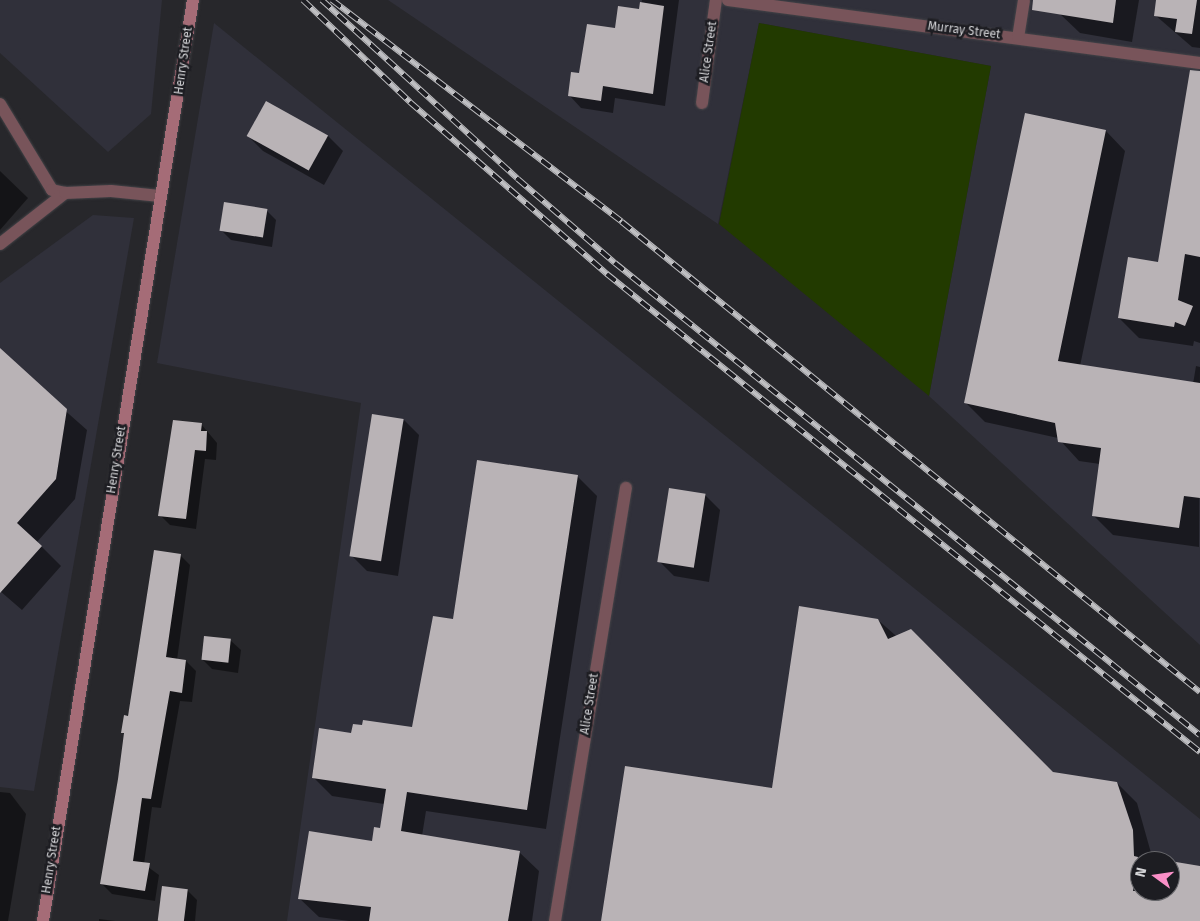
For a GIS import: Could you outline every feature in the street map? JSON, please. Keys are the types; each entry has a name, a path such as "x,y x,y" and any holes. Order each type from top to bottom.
{"main road":[{"name":"Henry Street","path":"43,921 192,0"}],"street":[{"name":"Alice Street","path":"702,103 716,0"},
{"name":"Murray Street","path":"728,0 1200,63"},
{"path":"1018,38 1024,0"},
{"path":"0,104 52,190 65,193 111,191 160,196"},
{"path":"0,244 65,193"},
{"name":"Alice Street","path":"555,921 626,488"}],"shaded area":[{"path":"0,0 162,0 151,114 108,152 0,53"},
{"path":"388,0 1200,0 1200,645 929,396 991,66 759,23 718,224"},
{"path":"214,23 1200,819 1200,921 287,921 361,403 157,363"},
{"path":"93,215 134,218 34,791 0,787 0,283"}],"green space":[{"path":"759,23 991,66 929,396 719,224"}],"building":[{"path":"1033,0 1116,0 1113,23 1032,10"},
{"path":"1156,0 1197,0 1192,34 1175,32 1177,19 1154,16"},
{"path":"640,2 664,6 653,94 603,86 601,101 568,96 571,72 579,73 587,24 615,28 618,6 639,9"},
{"path":"1190,70 1200,71 1200,257 1185,254 1178,300 1193,306 1185,326 1175,322 1174,327 1118,318 1128,257 1158,262"},
{"path":"266,101 328,135 309,170 247,136"},
{"path":"1025,113 1106,130 1058,361 1200,383 1200,498 1184,496 1179,528 1092,516 1101,448 1058,442 1055,423 964,403"},
{"path":"224,202 267,209 263,238 219,231"},
{"path":"0,348 67,409 56,479 17,523 42,546 0,593"},
{"path":"372,414 404,419 381,561 349,556"},
{"path":"173,420 202,423 201,431 207,431 206,451 195,450 186,519 158,516"},
{"path":"477,460 578,475 527,810 407,792 401,831 520,851 508,921 369,921 371,907 298,899 309,831 372,841 374,827 380,828 386,789 312,778 319,728 351,733 353,724 362,725 363,720 412,727 433,616 453,619"},
{"path":"669,488 706,494 694,568 657,562"},
{"path":"154,550 181,554 166,657 186,660 182,693 170,691 151,799 142,798 133,861 150,863 145,891 100,884 118,779 124,733 121,733 124,715 128,716"},
{"path":"799,606 878,619 888,639 911,629 1053,772 1117,782 1133,830 1134,851 1130,851 1130,901 1180,901 1180,863 1200,866 1200,921 601,921 625,766 772,788"},
{"path":"204,636 231,639 228,663 201,660"},
{"path":"162,886 188,889 184,921 158,921"}],"railway":[{"path":"303,0 410,102 607,274 1200,752"},
{"path":"322,0 518,179 615,263 1200,735"},
{"path":"332,0 622,222 1200,692"}]}
